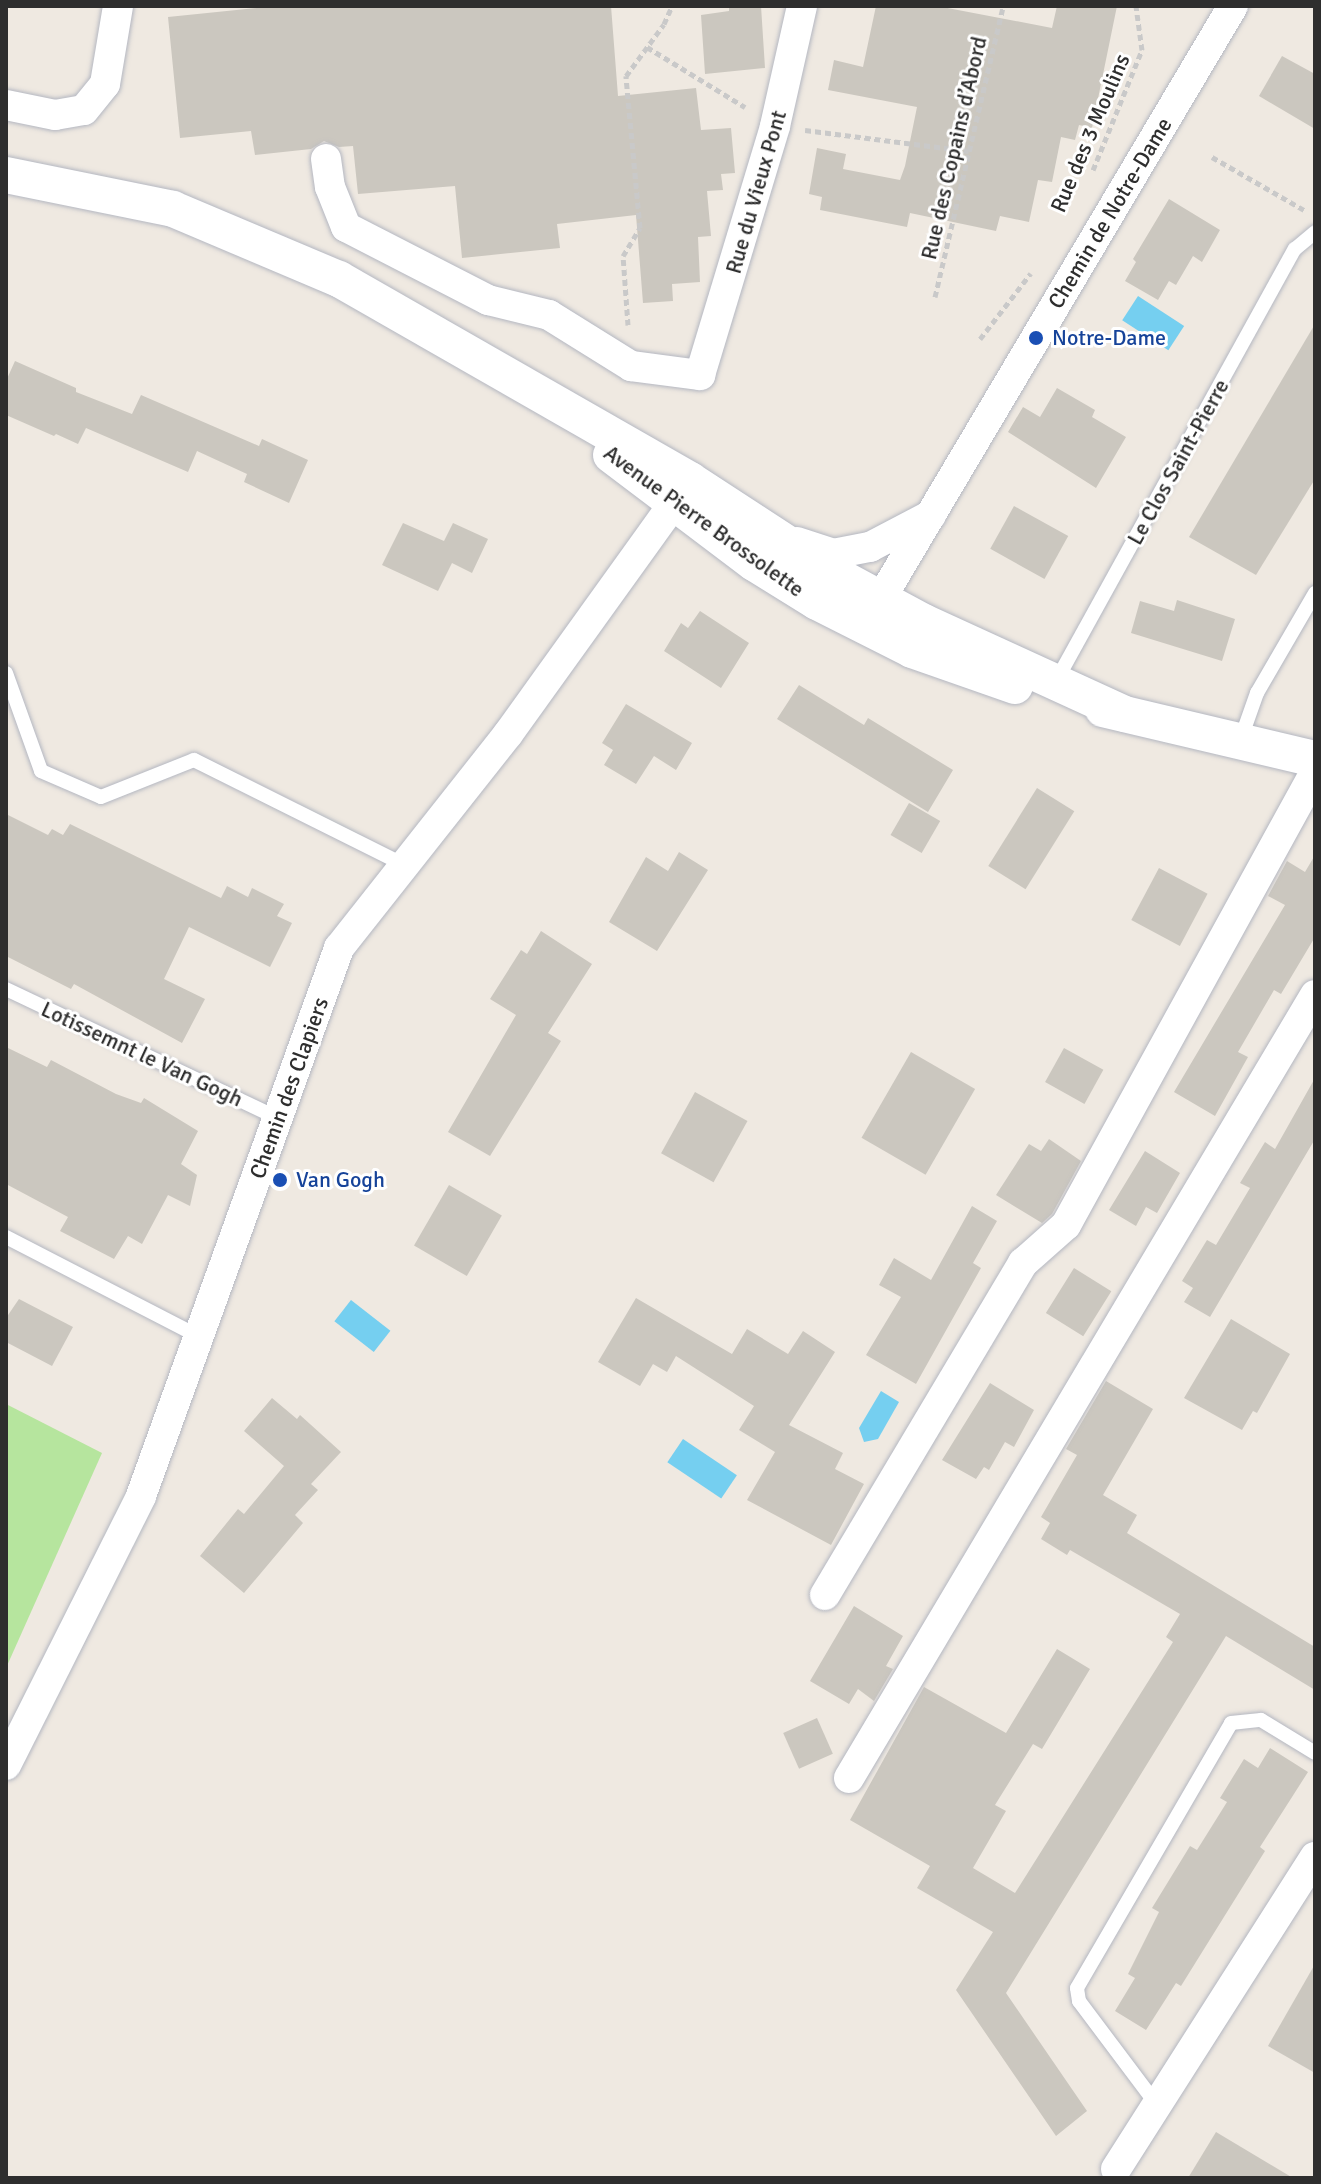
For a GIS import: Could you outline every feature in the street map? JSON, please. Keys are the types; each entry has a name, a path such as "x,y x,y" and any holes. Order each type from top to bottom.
{"street":[{"path":"6,105 55,115 84,110 105,84 118,6"},
{"name":"Rue du Vieux Pont","path":"631,366 700,375 775,126 802,6"},
{"name":"Chemin de Notre-Dame","path":"873,612 1233,6"},
{"path":"326,159 330,187 346,227 488,300 549,315 631,366"},
{"name":"Avenue Pierre Brossolette","path":"6,175 173,209 339,279 521,385 681,492 777,536 831,572 912,650 1125,714 1315,759"},
{"name":"Avenue Pierre Brossolette","path":"681,492 754,563 817,602 873,612"},
{"name":"Chemin des Clapiers","path":"6,1765 141,1496 339,948 508,734 681,492"},
{"path":"777,536 833,554 870,547 933,514"},
{"path":"825,1595 1023,1263 1066,1225 1315,772"},
{"path":"849,1778 1315,995"},
{"path":"1116,2169 1315,1857"}],"lane":[{"name":"Le Clos Saint-Pierre","path":"1052,690 1295,249 1315,232"},
{"path":"1240,742 1257,693 1315,593"},
{"path":"6,673 41,771 101,797 194,760 405,865"},
{"name":"Lotissemnt le Van Gogh","path":"6,989 278,1118"},
{"path":"6,1237 198,1336"},
{"path":"1157,2106 1079,2001 1077,1988 1231,1723 1261,1720 1315,1753"}],"path":[{"path":"631,366 623,256 640,228 626,76 672,6"},
{"name":"Rue des Copains d’Abord","path":"935,297 1003,6"},
{"name":"Rue des 3 Moulins","path":"1090,178 1142,50 1136,6"},
{"path":"647,47 775,126 969,151"},
{"path":"1212,157 1315,217"},
{"path":"980,339 1035,268"}],"green space":[{"path":"6,1404 102,1453 6,1668"}],"water":[{"path":"1138,296 1184,326 1168,350 1122,320"},
{"path":"351,1300 390,1331 374,1352 334,1321"},
{"path":"881,1391 899,1402 878,1439 864,1442 859,1428"},
{"path":"683,1439 737,1475 721,1499 667,1462"}],"building":[{"path":"277,6 611,6 618,96 696,88 701,130 731,128 735,173 721,174 723,190 707,191 711,236 698,237 700,282 672,284 673,301 643,303 636,215 557,224 560,248 462,258 455,186 358,194 353,146 339,147 324,141 311,149 255,155 251,131 180,138 168,17"},
{"path":"729,6 761,6 765,68 705,74 701,15 729,11"},
{"path":"876,6 937,6 1052,28 1057,6 1117,6 1092,128 1079,125 1075,140 1061,137 1052,182 1038,180 1029,222 1000,216 996,231 910,213 907,227 820,210 822,197 809,194 817,148 846,154 843,169 900,180 905,166 917,107 828,90 834,60 863,67"},
{"path":"1282,56 1315,74 1315,129 1259,96"},
{"path":"1169,199 1220,230 1202,262 1193,256 1176,285 1169,281 1158,300 1125,281 1136,262 1133,259"},
{"path":"1315,324 1315,479 1256,575 1189,537"},
{"path":"15,361 76,388 76,392 132,414 141,395 259,446 262,439 308,460 289,503 244,482 247,474 197,451 188,472 86,428 78,444 56,434 54,436 6,415 6,381"},
{"path":"1057,388 1095,410 1092,417 1126,437 1096,488 1008,432 1023,407 1040,417"},
{"path":"1014,506 1068,536 1044,579 990,549"},
{"path":"403,523 444,541 453,523 488,539 472,573 452,563 438,591 382,565"},
{"path":"1177,600 1235,619 1222,661 1131,633 1140,601 1174,611"},
{"path":"700,611 749,643 721,688 664,651 681,623 688,628"},
{"path":"799,685 864,725 868,718 953,770 928,812 777,719"},
{"path":"626,704 692,743 676,770 654,756 636,784 604,765 613,750 602,743"},
{"path":"1037,788 1074,811 1026,889 988,866"},
{"path":"909,803 940,821 922,853 890,835"},
{"path":"6,814 48,835 52,829 63,835 70,824 221,898 227,886 248,897 252,888 284,904 277,916 292,923 270,967 189,927 164,979 205,999 182,1043 74,984 71,989 6,956"},
{"path":"679,852 708,870 657,951 609,922 646,857 668,871"},
{"path":"1315,855 1315,937 1281,994 1274,990 1238,1052 1248,1057 1215,1116 1174,1092 1285,905 1268,896 1287,861 1305,872"},
{"path":"1159,868 1208,894 1180,946 1131,920"},
{"path":"541,931 592,964 548,1033 561,1041 490,1156 448,1132 516,1015 490,999 521,950 527,954"},
{"path":"6,1047 47,1067 51,1060 116,1094 141,1103 144,1098 198,1131 181,1164 197,1175 190,1206 168,1195 142,1244 128,1236 114,1259 60,1231 68,1217 6,1184"},
{"path":"1064,1048 1103,1070 1084,1104 1045,1082"},
{"path":"911,1052 975,1089 926,1175 862,1138"},
{"path":"1315,1078 1315,1139 1210,1317 1184,1302 1193,1288 1182,1281 1207,1240 1216,1245 1250,1188 1240,1183 1265,1142 1275,1149"},
{"path":"695,1092 747,1121 714,1182 661,1153"},
{"path":"1049,1139 1081,1161 1052,1214 1042,1223 996,1195 1029,1144 1041,1151"},
{"path":"1145,1151 1180,1173 1157,1213 1146,1207 1136,1226 1109,1210"},
{"path":"449,1185 502,1216 467,1276 414,1246"},
{"path":"972,1206 997,1221 973,1263 981,1268 916,1384 866,1355 901,1297 879,1285 894,1258 931,1280"},
{"path":"1074,1268 1111,1291 1083,1336 1046,1313"},
{"path":"636,1298 732,1354 747,1329 788,1354 803,1331 835,1352 789,1425 843,1453 835,1469 864,1484 831,1545 747,1500 775,1452 739,1430 754,1406 676,1356 667,1372 653,1364 640,1386 598,1362"},
{"path":"19,1299 73,1327 52,1366 6,1342 6,1318"},
{"path":"1231,1319 1290,1354 1257,1413 1253,1411 1242,1430 1184,1398"},
{"path":"1106,1381 1153,1409 1103,1495 1137,1515 1127,1533 1315,1647 1315,1690 1226,1636 1006,1993 1087,2111 1056,2136 956,1990 993,1932 917,1888 930,1866 850,1820 924,1687 1006,1733 1057,1649 1090,1669 1042,1749 1033,1744 995,1805 1006,1811 973,1868 1015,1893 1173,1642 1166,1637 1180,1614 1070,1550 1067,1555 1041,1539 1050,1523 1041,1517 1077,1455 1066,1449"},
{"path":"990,1383 1034,1410 1014,1447 1005,1442 989,1470 984,1467 976,1479 942,1460"},
{"path":"272,1398 297,1419 300,1415 341,1452 311,1484 318,1490 295,1515 303,1523 244,1593 200,1556 238,1509 244,1514 284,1466 244,1431"},
{"path":"854,1606 903,1636 886,1666 893,1669 874,1701 858,1689 849,1704 810,1681"},
{"path":"817,1718 833,1754 799,1769 783,1733"},
{"path":"1270,1748 1308,1772 1260,1847 1265,1851 1181,1986 1176,1983 1146,2030 1115,2011 1135,1978 1128,1974 1159,1912 1152,1908 1190,1846 1197,1850 1227,1802 1220,1798 1244,1759 1258,1768"},
{"path":"1315,1964 1315,2073 1268,2046"},
{"path":"1216,2132 1293,2178 1188,2178"}],"place":[{"name":"Notre-Dame","path":"1036,338"},
{"name":"Van Gogh","path":"280,1180"}]}
